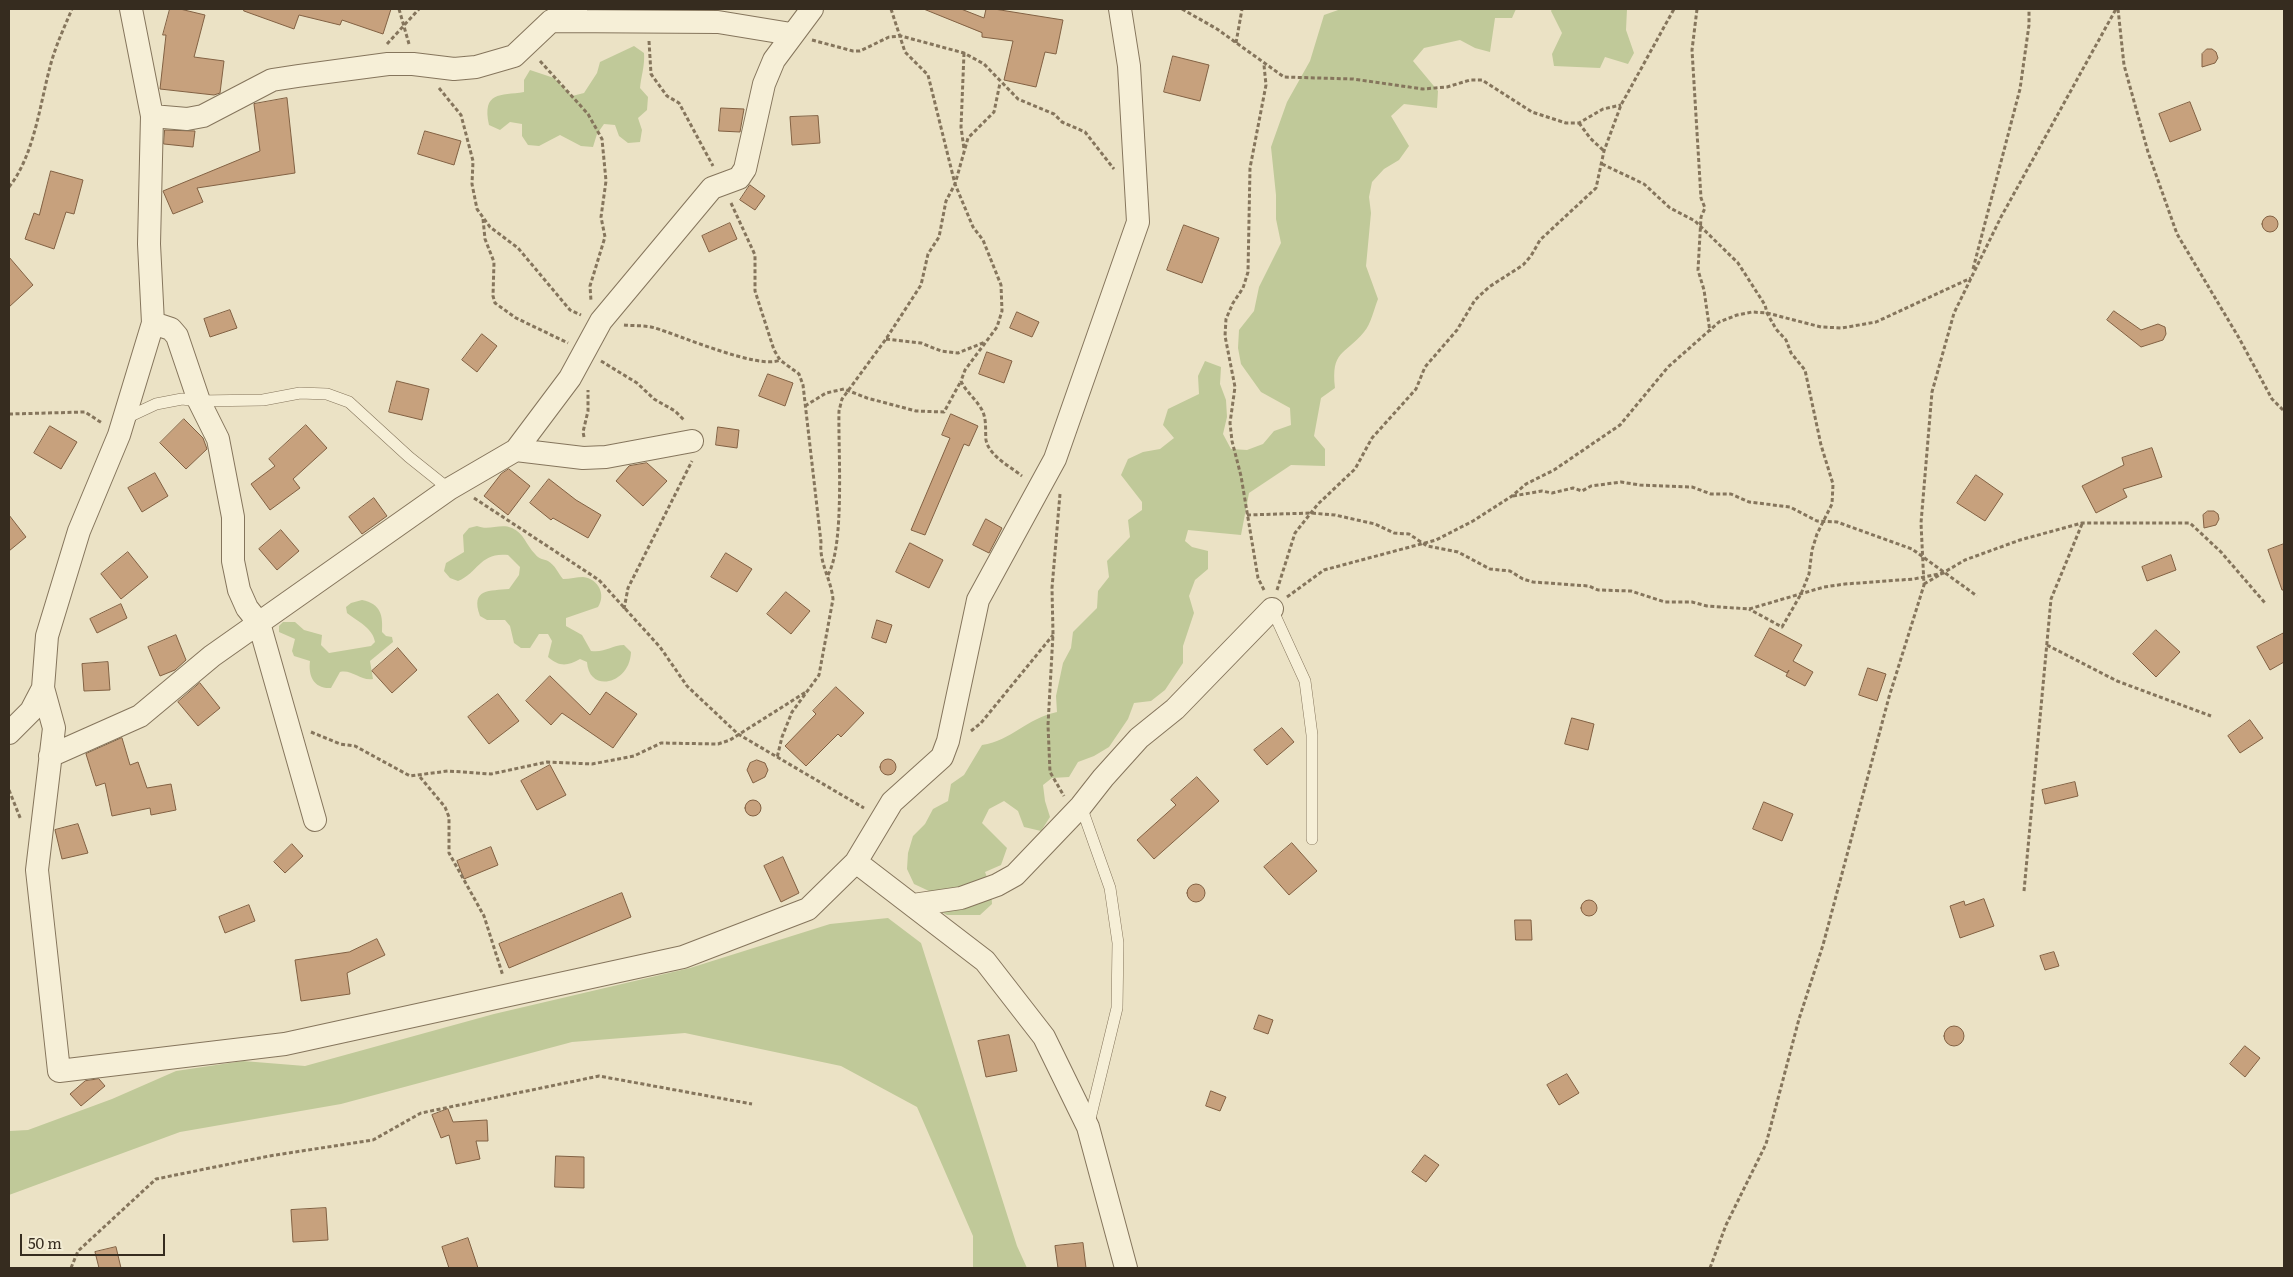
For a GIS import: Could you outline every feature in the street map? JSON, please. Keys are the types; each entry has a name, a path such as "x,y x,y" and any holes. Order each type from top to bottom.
{"street":[{"path":"131,9 152,116 149,244 153,324 122,427 79,531 46,636 43,688 54,728 37,870 59,1071 285,1044 683,958 808,909 856,862 892,802 942,757 948,741 978,600 1049,489 1055,459 1138,222 1129,66 1120,9"},
{"path":"152,116 187,119 203,116 272,80 367,67 412,64 454,69 476,67 514,56 551,21 576,9"},
{"path":"50,756 140,716 212,656 448,489 516,450 570,378 596,320 712,188 739,178 745,169 764,84 774,60 791,34 812,9"},
{"path":"551,21 718,22 791,34"},
{"path":"153,324 171,329 177,336 199,401 218,439 233,517 234,561 239,590 247,608 259,624 315,820"},
{"path":"516,450 583,458 606,457 692,441"},
{"path":"913,904 962,898 998,885 1015,875 1081,806 1139,738 1175,709 1272,610"},
{"path":"9,733 31,711 43,688"},
{"path":"856,862 985,961 1044,1037 1088,1127 1126,1268"}],"lane":[{"path":"122,427 156,404 182,399 199,401 263,400 300,393 327,394 349,402 448,489"},
{"path":"1272,610 1305,681 1312,735 1312,839"},
{"path":"1081,806 1110,888 1118,943 1117,1008 1088,1127"}],"path":[{"path":"9,187 15,179 35,132 50,65 72,9"},
{"path":"399,9 412,64 438,87 461,115 473,161 472,184 476,209 490,227 518,248 570,310 596,320 621,325 652,327 715,350 768,362 780,360"},
{"path":"367,67 419,9"},
{"path":"805,406 826,393 849,389 867,398 916,411 944,412 965,370 997,327 1002,311 1001,286 983,240 974,227 955,184 931,83 928,75 905,52 891,9"},
{"path":"1182,9 1236,43 1284,77 1353,79 1423,89 1447,87 1470,80 1482,80 1532,112 1554,120 1579,123 1603,108 1621,105"},
{"path":"1236,43 1242,9"},
{"path":"1272,610 1295,533 1311,513 1355,468 1372,438 1416,389 1425,367 1457,330 1476,300 1489,287 1523,265 1531,256 1540,240 1596,188 1604,151 1621,105 1674,9"},
{"path":"1697,9 1692,50 1701,198 1704,208 1698,270 1704,290 1710,332"},
{"path":"1971,278 2020,89 2029,25 2029,9"},
{"path":"1710,1268 1726,1224 1766,1144 1799,1019 1823,945 1889,697 1924,585 1921,523 1932,392 1954,313 2000,217 2117,9"},
{"path":"2117,9 2124,65 2148,152 2177,234 2239,338 2272,399 2284,410"},
{"path":"643,22 651,48 650,74 667,96 679,103 722,183 755,255 756,297 774,350 780,360 799,374 803,385 821,542 820,554 828,576 833,599 819,675 814,686 792,712 782,737 777,758"},
{"path":"791,34 853,51 860,51 889,37 901,36 964,53 984,64 1000,83 1018,99 1054,114 1062,122 1085,132 1117,172"},
{"path":"526,45 588,114 602,139 606,181 602,217 605,237 590,286 596,320"},
{"path":"964,53 961,127 964,150"},
{"path":"1264,64 1266,68 1266,85 1250,168 1248,272 1243,288 1226,319 1225,336 1236,387 1230,423 1232,441 1258,578 1272,610"},
{"path":"828,576 834,565 838,542 838,411 842,399 886,339 921,285 928,254 939,237 946,201 955,184 968,138 994,112 1000,83"},
{"path":"1579,123 1604,151"},
{"path":"1602,164 1644,184 1670,208 1701,226 1738,264 1765,305 1767,313 1776,329 1786,340 1791,353 1805,370 1821,445 1833,484 1832,504 1812,550 1809,574 1801,594 1782,627 1749,608"},
{"path":"1272,610 1324,570 1348,562 1383,556 1436,540 1473,521 1512,496 1526,484 1554,470 1620,425 1668,367 1710,332 1719,322 1752,312 1767,313 1821,327 1842,328 1876,322 1971,278"},
{"path":"886,339 921,343 941,351 958,352 985,342"},
{"path":"961,381 966,391 981,408 986,419 986,442 993,453 1049,489 1054,634 1048,725 1050,772 1061,794 1081,806"},
{"path":"583,458 580,451 585,438 583,432 588,411 588,390 584,382"},
{"path":"9,414 85,412 122,427"},
{"path":"624,609 628,588 695,457 697,448 692,441"},
{"path":"1512,496 1542,491 1558,492 1573,488 1582,491 1596,485 1621,482 1640,485 1692,487 1711,494 1731,494 1749,502 1790,506 1817,521 1837,522 1854,530 1884,537 1923,556 1977,596"},
{"path":"448,489 479,500 599,580 660,647 687,686 738,734 882,818"},
{"path":"1247,515 1311,513 1335,515 1375,524 1389,532 1409,534 1424,544 1458,552 1490,569 1510,571 1523,579 1533,582 1589,586 1598,590 1631,591 1665,602 1749,608 1845,584 1924,577 1944,573"},
{"path":"2024,891 2046,645 2052,599 2082,523"},
{"path":"1924,585 1965,560 2020,540 2082,523 2190,523 2221,552 2265,603"},
{"path":"968,734 981,723 1054,634"},
{"path":"2046,645 2117,680 2211,716"},
{"path":"287,725 300,728 340,744 355,746 403,775 419,777 448,771 491,774 547,762 592,764 634,756 661,743 718,744 730,740 814,686"},
{"path":"419,777 444,807 449,817 449,853 484,916 508,995"},
{"path":"70,1268 78,1251 156,1179 269,1156 373,1140 420,1114 598,1076 752,1104"}],"green space":[{"path":"1341,9 1516,9 1512,18 1495,18 1490,52 1475,48 1460,40 1424,48 1413,61 1438,91 1437,108 1404,104 1391,116 1409,146 1399,160 1384,169 1372,182 1369,197 1371,213 1366,266 1378,299 1366,329 1337,360 1334,376 1335,388 1321,398 1314,436 1325,449 1325,466 1291,465 1249,493 1241,535 1188,530 1185,541 1192,547 1208,551 1208,569 1195,580 1189,596 1194,613 1183,646 1183,663 1165,690 1151,701 1134,703 1128,719 1109,747 1094,756 1078,762 1069,777 1052,778 1043,785 1050,817 1041,831 1024,827 1018,811 1004,801 989,809 982,823 1007,848 1001,865 985,872 991,888 992,904 980,915 947,915 932,907 929,891 914,884 907,869 908,853 913,836 925,824 933,809 948,801 951,784 964,775 982,745 1002,739 1036,719 1057,712 1056,696 1063,663 1071,648 1073,632 1097,608 1098,591 1109,577 1107,561 1130,537 1128,520 1142,510 1142,502 1121,475 1128,459 1143,452 1160,449 1174,438 1163,425 1168,409 1199,394 1198,376 1205,361 1221,367 1220,384 1226,400 1227,417 1223,434 1231,449 1247,450 1263,444 1274,431 1291,425 1290,408 1261,392 1241,364 1238,348 1239,330 1254,311 1259,287 1281,243 1276,219 1276,195 1271,147 1287,102 1310,61 1324,15"},
{"path":"1552,9 1627,9 1626,30 1634,53 1628,64 1605,57 1600,68 1554,66 1552,54 1562,33 1551,11"},
{"path":"634,46 644,53 640,88 648,97 647,110 638,118 642,130 640,142 628,143 619,136 615,125 604,124 597,134 593,147 581,146 560,135 539,146 528,145 522,136 522,124 510,122 500,130 489,125 488,106 491,101 501,95 524,92 524,80 530,70 554,78 572,96 584,93 597,73 600,62"},
{"path":"477,526 512,528 522,536 537,556 553,565 563,579 583,577 589,578 597,584 601,593 598,607 566,618 566,626 582,635 591,651 600,651 624,645 631,652 629,663 624,672 617,678 602,681 595,678 589,672 587,662 580,659 571,663 560,664 548,657 552,641 548,634 539,634 530,648 521,648 514,643 510,626 505,620 487,620 480,616 478,600 480,596 489,591 509,589 519,575 520,567 508,555 499,555 485,560 471,573 458,581 450,578 444,571 446,563 464,552 463,535 469,528"},
{"path":"362,600 377,607 382,620 382,632 386,636 392,637 393,642 370,661 373,679 348,672 340,672 331,688 325,688 316,684 311,676 310,661 294,656 292,651 295,639 279,632 279,626 283,622 295,622 304,630 322,635 321,645 329,653 371,646 375,642 374,637 364,625 347,613 346,607 351,603"},
{"path":"888,918 921,943 1017,1246 1027,1268 973,1268 973,1236 917,1107 841,1066 685,1033 572,1042 341,1104 180,1132 9,1195 9,1131 28,1130 112,1099 176,1071 243,1061 305,1066 494,1014 690,968 830,924"}],"building":[{"path":"170,9 180,9 205,15 194,57 224,61 220,93 214,95 160,89 166,35 163,35"},
{"path":"244,9 391,9 383,34 342,20 340,25 299,15 294,29 244,11"},
{"path":"924,9 961,9 984,18 986,9 994,9 1063,20 1056,54 1045,52 1036,87 1004,80 1013,41 982,37 982,33"},
{"path":"2207,49 2212,49 2216,52 2218,58 2215,63 2202,67 2202,54"},
{"path":"1173,56 1209,65 1200,101 1164,92"},
{"path":"287,98 295,173 197,188 203,202 173,214 163,191 260,151 254,104"},
{"path":"2190,102 2201,130 2170,142 2159,114"},
{"path":"721,108 744,109 740,132 719,131"},
{"path":"818,116 820,143 792,145 790,117"},
{"path":"165,130 195,131 193,147 164,144"},
{"path":"425,131 461,141 454,165 418,154"},
{"path":"51,171 83,180 74,214 66,212 54,249 25,239 34,213 39,215"},
{"path":"750,185 765,196 755,210 740,200"},
{"path":"2270,216 2276,218 2278,224 2276,230 2270,232 2264,230 2262,224 2264,218"},
{"path":"730,223 737,239 709,252 702,236"},
{"path":"1184,225 1219,238 1202,283 1167,270"},
{"path":"9,257 33,285 9,307"},
{"path":"230,310 237,328 210,337 204,319"},
{"path":"2114,311 2141,330 2158,324 2165,327 2166,334 2163,340 2141,347 2107,320"},
{"path":"1017,312 1039,322 1032,337 1010,328"},
{"path":"482,334 497,346 477,372 462,360"},
{"path":"987,352 1012,361 1004,383 979,374"},
{"path":"768,374 793,383 785,406 759,396"},
{"path":"397,381 429,389 422,420 389,412"},
{"path":"951,414 978,426 969,446 964,444 925,535 911,530 950,438 942,435"},
{"path":"184,419 203,438 207,449 186,469 160,443"},
{"path":"306,425 327,448 293,479 300,488 270,510 251,484 275,466 269,459"},
{"path":"50,426 77,442 61,469 34,453"},
{"path":"718,427 739,430 737,448 716,445"},
{"path":"2152,448 2162,477 2123,489 2127,497 2096,513 2082,486 2124,465 2122,458"},
{"path":"647,463 667,481 643,506 616,481 629,466"},
{"path":"509,469 530,486 508,515 484,496 501,474"},
{"path":"155,473 168,496 142,512 128,488"},
{"path":"1976,475 2003,494 1985,521 1957,503"},
{"path":"549,479 576,500 601,515 588,538 553,518 551,520 530,503"},
{"path":"374,498 387,516 362,534 349,517"},
{"path":"2208,511 2214,511 2218,514 2219,519 2216,525 2204,528 2203,515"},
{"path":"9,515 26,537 9,551"},
{"path":"986,519 1002,528 989,553 973,545"},
{"path":"281,530 299,551 277,570 259,549"},
{"path":"910,543 943,560 929,588 896,572"},
{"path":"2284,544 2284,590 2282,590 2268,550"},
{"path":"128,552 148,577 121,599 101,574"},
{"path":"726,553 752,569 737,592 711,577"},
{"path":"2171,555 2176,570 2147,581 2142,567"},
{"path":"786,592 810,611 791,634 767,614"},
{"path":"121,604 127,618 97,633 90,619"},
{"path":"877,620 892,625 886,643 872,638"},
{"path":"1770,628 1802,645 1793,661 1813,672 1805,686 1786,676 1789,670 1787,673 1755,656"},
{"path":"2156,630 2180,652 2156,677 2133,654"},
{"path":"2284,633 2284,662 2270,670 2257,647"},
{"path":"176,635 186,660 175,670 160,676 148,647"},
{"path":"398,648 417,670 392,693 372,671"},
{"path":"108,662 110,690 84,691 82,664"},
{"path":"1868,668 1886,674 1877,701 1859,695"},
{"path":"550,676 590,715 606,692 637,714 613,748 562,713 551,725 526,701"},
{"path":"200,683 220,708 198,726 178,702"},
{"path":"836,687 864,713 841,737 838,734 806,766 785,746 816,714 813,711"},
{"path":"498,694 519,721 489,744 468,717"},
{"path":"1572,718 1594,724 1588,750 1565,744"},
{"path":"2250,720 2263,738 2240,753 2228,736"},
{"path":"1282,728 1294,742 1267,765 1254,750"},
{"path":"122,738 130,765 138,762 147,788 171,784 176,810 151,815 150,808 112,816 105,783 96,786 86,754"},
{"path":"885,759 891,759 896,764 894,773 885,775 880,770 880,764"},
{"path":"757,760 765,763 768,770 765,777 753,783 747,770 750,763"},
{"path":"550,765 566,795 537,810 521,781"},
{"path":"1197,777 1219,801 1154,859 1137,840 1176,805 1171,800"},
{"path":"2075,782 2078,796 2045,804 2042,790"},
{"path":"750,800 756,800 761,805 759,814 750,816 745,811 745,805"},
{"path":"1764,802 1793,814 1782,841 1753,829"},
{"path":"78,824 88,853 62,859 55,830"},
{"path":"1292,843 1317,871 1289,895 1264,867"},
{"path":"292,844 303,856 285,873 274,862"},
{"path":"491,847 498,865 464,879 457,861"},
{"path":"783,857 799,893 781,902 764,866"},
{"path":"1192,884 1200,884 1205,889 1203,900 1192,902 1187,897 1187,889"},
{"path":"622,893 631,917 509,968 499,944"},
{"path":"1984,899 1994,926 1960,938 1950,906 1964,901 1965,905"},
{"path":"1589,900 1595,902 1597,908 1595,914 1589,916 1583,914 1581,908 1583,902"},
{"path":"249,905 255,921 225,933 219,917"},
{"path":"1515,920 1531,920 1532,940 1516,940"},
{"path":"377,939 385,955 347,973 350,994 301,1001 295,960 349,952"},
{"path":"2054,952 2059,966 2045,970 2040,956"},
{"path":"1259,1015 1273,1020 1268,1034 1254,1029"},
{"path":"1954,1026 1961,1029 1964,1036 1961,1043 1954,1046 1947,1043 1944,1036 1947,1029"},
{"path":"1009,1035 1017,1071 986,1077 978,1041"},
{"path":"2245,1046 2260,1058 2245,1077 2230,1064"},
{"path":"1567,1074 1579,1093 1559,1105 1547,1085"},
{"path":"99,1079 105,1086 81,1106 70,1094 85,1081"},
{"path":"1211,1091 1226,1097 1220,1111 1206,1106"},
{"path":"448,1109 453,1122 487,1120 488,1141 476,1141 480,1159 456,1164 449,1135 441,1138 432,1115"},
{"path":"1425,1155 1439,1165 1426,1182 1412,1172"},
{"path":"556,1156 584,1157 584,1188 555,1187"},
{"path":"326,1208 328,1240 293,1242 291,1210"},
{"path":"468,1238 478,1268 449,1268 442,1247"},
{"path":"1083,1243 1086,1268 1058,1268 1055,1246"},
{"path":"116,1247 121,1268 99,1268 95,1252"}]}
